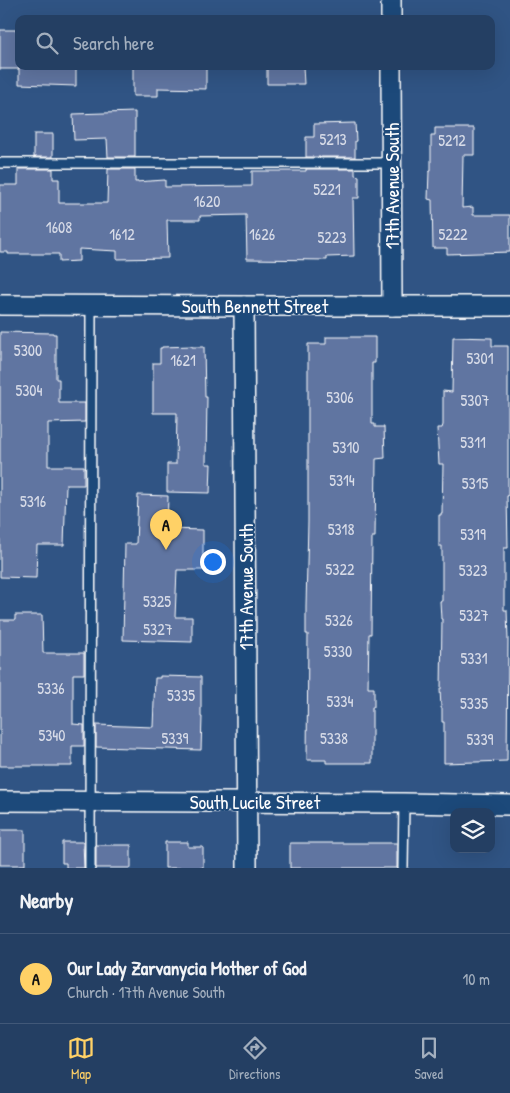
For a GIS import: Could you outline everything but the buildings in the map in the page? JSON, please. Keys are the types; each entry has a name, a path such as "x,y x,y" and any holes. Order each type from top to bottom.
{"street":[{"path":"391,0 391,15"},
{"name":"17th Avenue South","path":"391,70 392,306"},
{"name":"South Bennett Street","path":"0,304 510,306"},
{"name":"17th Avenue South","path":"244,306 247,868"},
{"name":"South Lucile Street","path":"0,801 510,805"}],"lane":[{"path":"0,163 392,163"},
{"path":"90,305 90,868"},
{"path":"404,803 404,868"}],"place":[{"name":"Our Lady Zarvanycia Mother of God","path":"166,550"}]}
